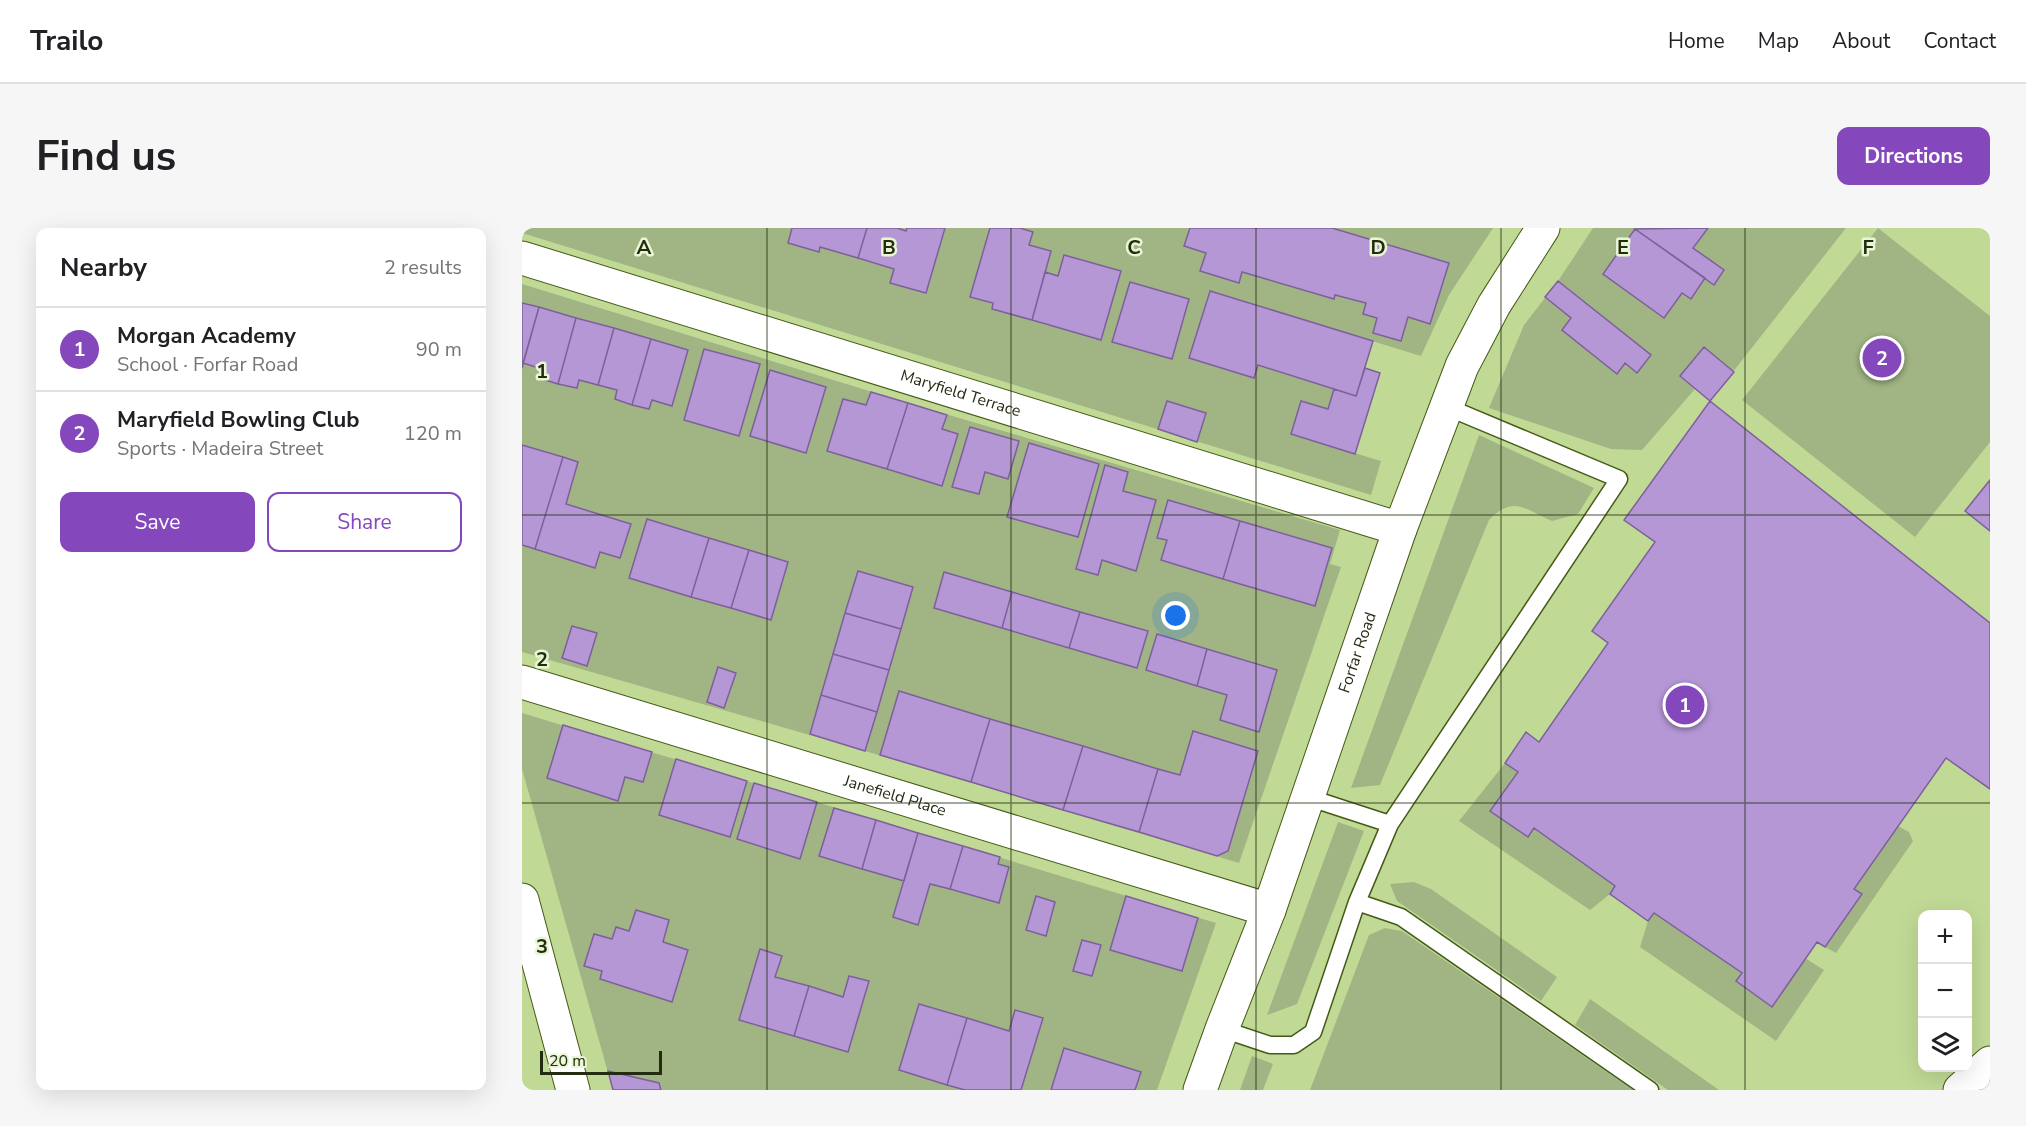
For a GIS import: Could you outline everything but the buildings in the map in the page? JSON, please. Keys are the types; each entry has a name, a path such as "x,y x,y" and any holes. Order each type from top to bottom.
{"street":[{"name":"Forfar Road","path":"1200,1090 1269,910 1400,529 1462,366 1494,305 1543,228"},
{"name":"Maryfield Terrace","path":"522,258 1400,529"},
{"name":"Janefield Place","path":"522,682 1269,910"},
{"path":"522,900 573,1090"},
{"path":"1960,1090 1990,1063"}],"lane":[{"path":"1222,1029 1270,1046 1294,1045 1313,1032 1358,902 1390,824 1619,479 1447,407"},
{"path":"1307,796 1390,824"},
{"path":"1358,902 1401,917 1650,1090"}],"green space":[{"path":"522,228 1493,228 1449,295 1421,356 1209,291 1189,358 1254,377 1258,365 1334,389 1328,409 1301,401 1291,434 1381,461 1371,495 522,233"},
{"path":"1593,228 1846,228 1710,401 1695,389 1642,450 1611,449 1489,408 1524,325 1558,281"},
{"path":"1878,228 1990,316 1990,442 1915,537 1742,400"},
{"path":"522,284 908,403 1340,530 1330,564 1341,567 1239,863 865,751 522,652"},
{"path":"1479,435 1594,488 1578,514 1552,521 1527,509 1512,506 1497,512 1489,520 1380,785 1351,788"},
{"path":"522,713 1216,923 1157,1090 613,1090 522,769"},
{"path":"1505,763 1518,772 1491,812 1527,837 1534,828 1615,886 1610,894 1590,910 1459,821"},
{"path":"1338,822 1364,831 1297,1004 1267,1015"},
{"path":"1898,826 1909,832 1913,841 1836,953 1825,947 1862,895 1854,889"},
{"path":"1414,882 1431,889 1557,977 1541,1001 1397,901 1390,884"},
{"path":"1654,913 1742,973 1736,982 1771,1007 1805,958 1824,970 1776,1041 1640,947 1648,921"},
{"path":"1385,928 1402,931 1633,1090 1310,1090 1369,935"},
{"path":"1590,999 1719,1090 1668,1090 1575,1025"},
{"path":"1252,1056 1273,1064 1263,1090 1240,1090"}],"place":[{"name":"Maryfield Bowling Club","path":"1882,358"},
{"name":"Morgan Academy","path":"1685,705"}]}
